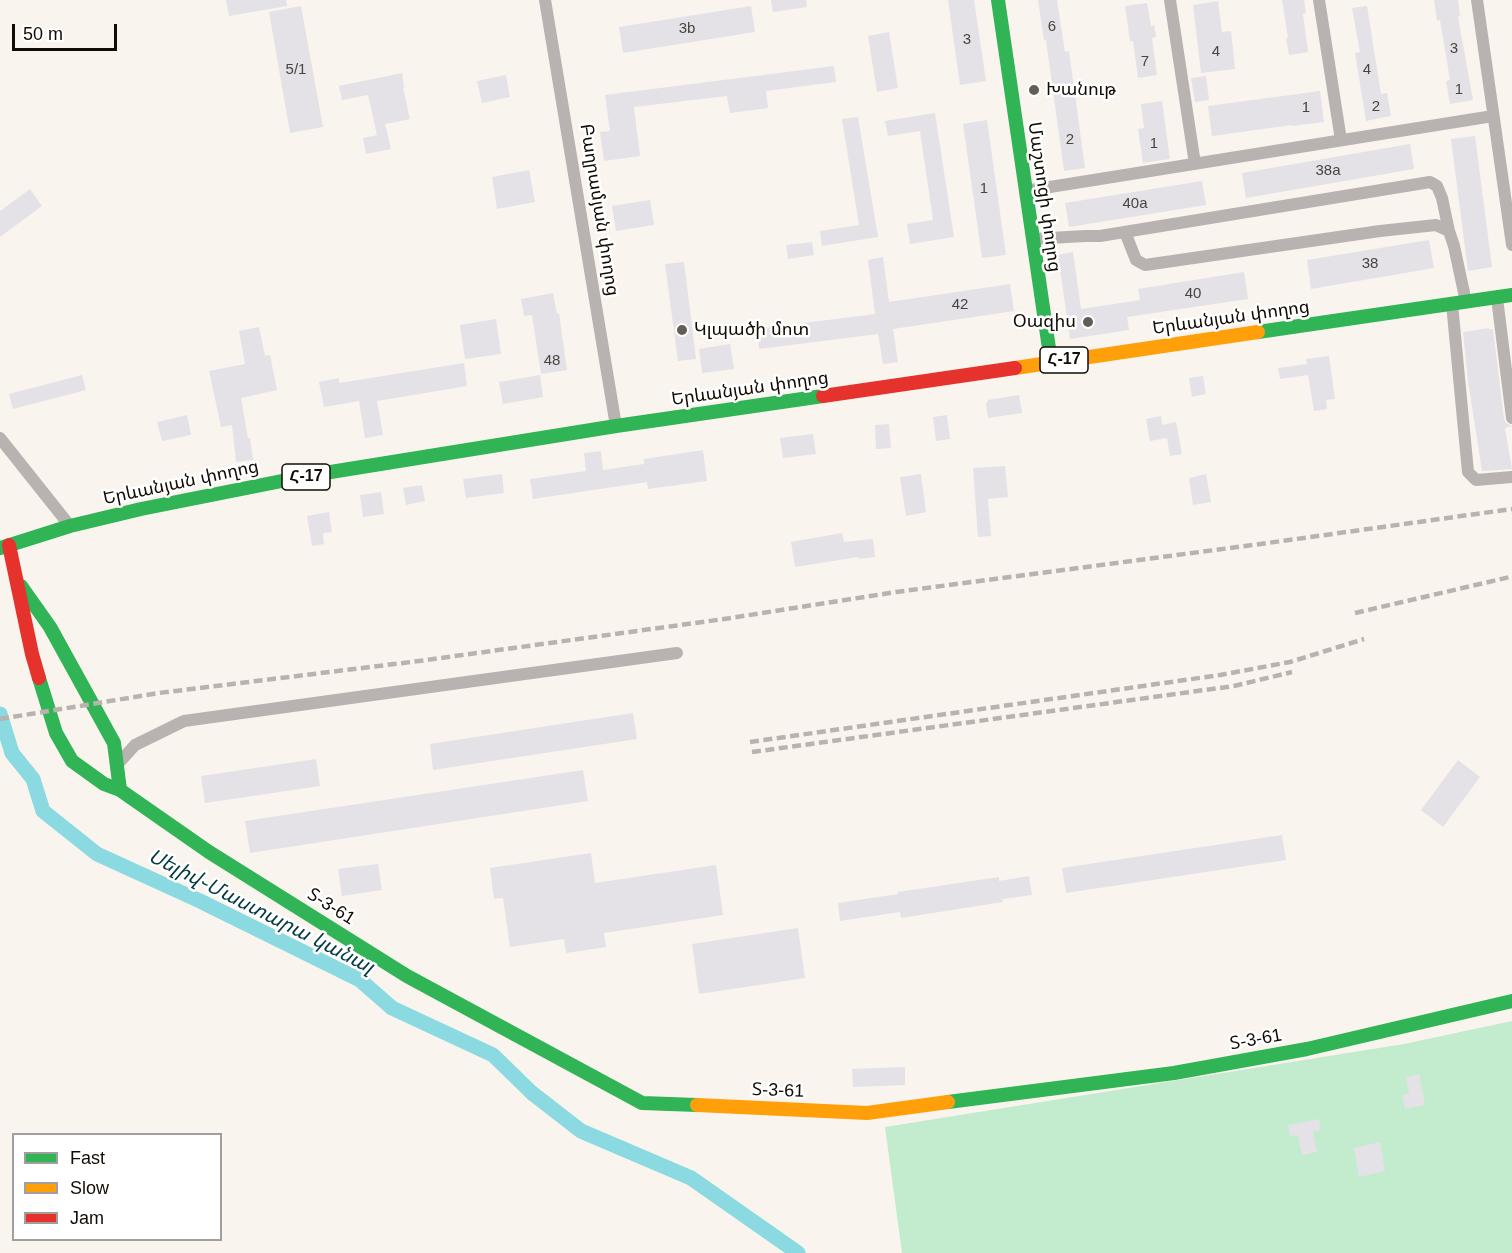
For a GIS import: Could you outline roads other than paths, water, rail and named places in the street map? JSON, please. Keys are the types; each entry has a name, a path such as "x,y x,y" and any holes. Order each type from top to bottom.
{"main road":[{"name":"Մաշտոցի փողոց","path":"998,0 1051,362"},
{"name":"Երևանյան փողոց","path":"4,547 70,526 141,509 312,475 616,426 1512,295"},
{"name":"Տ-3-61","path":"4,547 16,580 32,654 56,733 72,761 104,784 120,790 209,852 407,976 642,1103 867,1113 1174,1073 1307,1049 1512,1001"},
{"name":"Տ-3-61","path":"16,580 50,627 114,743 120,790"}],"street":[{"name":"Բաղրամյան փողոց","path":"545,0 616,426"},
{"path":"1170,0 1194,164"},
{"path":"1319,0 1341,140"},
{"path":"1477,0 1512,245"},
{"path":"1025,191 1493,116"},
{"path":"1032,239 1100,236 1430,182 1437,186 1442,198 1454,246 1468,472 1476,480 1512,477"},
{"path":"1125,232 1136,260 1145,265 1380,231 1436,225 1449,231"},
{"path":"1497,297 1512,418"},
{"path":"0,438 70,526"},
{"path":"117,765 135,745 184,721 677,653"}],"waterway":[{"name":"Սելիվ֊Մաստարա կանալ","path":"0,714 12,753 33,779 43,811 97,854 200,901 360,980 392,1008 493,1055 532,1093 581,1131 691,1178 798,1253"}],"railway":[{"path":"0,719 159,693 419,661 724,619 896,592 1512,509"},
{"path":"1355,613 1510,577"},
{"path":"750,742 1220,675 1290,662 1364,639"},
{"path":"752,752 1234,686 1292,672"}],"place":[{"name":"Խանութ","path":"1034,90"},
{"name":"Օազիս","path":"1088,322"},
{"name":"Կլպածի մոտ","path":"682,330"}]}
